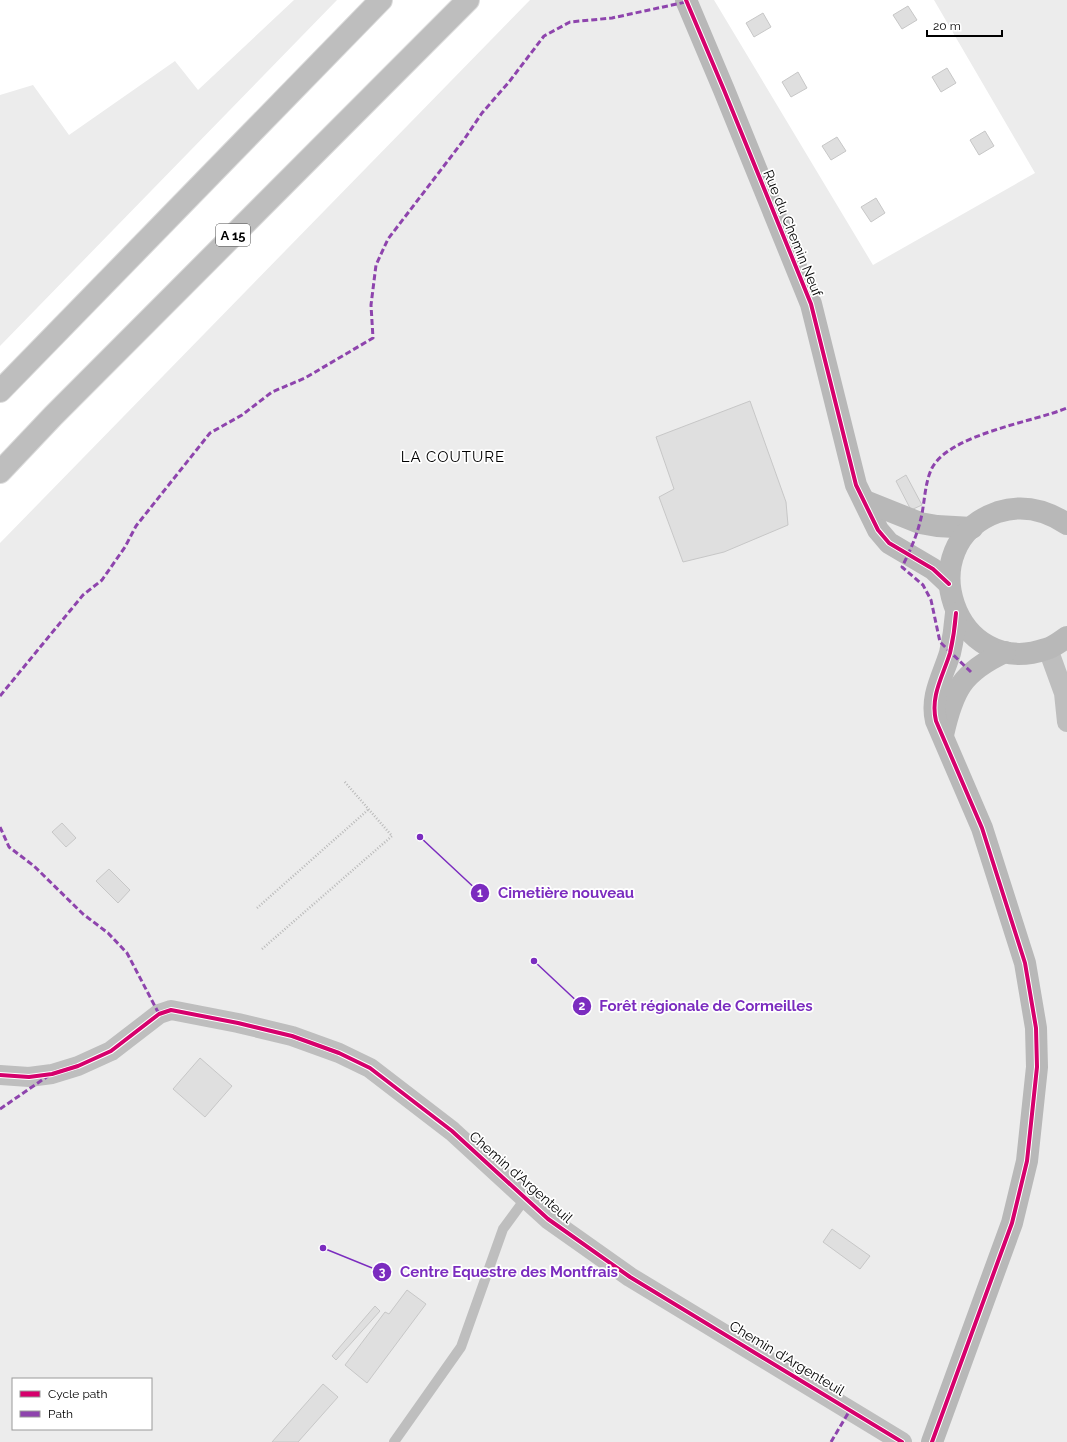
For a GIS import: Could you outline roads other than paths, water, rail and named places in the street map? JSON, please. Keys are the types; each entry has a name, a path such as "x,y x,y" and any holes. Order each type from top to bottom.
{"highway":[{"path":"0,391 381,0"},
{"name":"A 15","path":"0,472 58,410 468,0"}],"street":[{"name":"Rue du Chemin Neuf","path":"686,0 810,304 856,485 878,530 889,543 933,569 949,584"},
{"path":"865,501 920,523 937,526 972,528"},
{"path":"1067,524 1049,513 1028,508 1008,509 988,516 972,528 959,544 951,563 949,584 951,599 956,613 971,634 993,648 1019,654 1048,649 1067,637"},
{"path":"932,1442 1012,1223 1027,1161 1037,1068 1036,1028 1025,963 982,828 936,721 934,710 936,691 951,646 956,613"},
{"path":"1048,649 1064,693 1067,722"},
{"path":"943,735 953,698 971,672 983,662 1005,652"},
{"name":"Chemin d'Argenteuil","path":"0,1075 29,1077 52,1074 78,1066 111,1051 159,1014 171,1010 238,1023 292,1036 339,1053 370,1068 452,1131 548,1219 630,1277 902,1442"}],"lane":[{"path":"394,1442 461,1347 503,1229 525,1199"}],"place":[{"name":"Cimetière nouveau","path":"420,837"},
{"name":"Forêt régionale de Cormeilles","path":"534,961"},
{"name":"Centre Equestre des Montfrais","path":"323,1248"}],"district":[{"name":"LA COUTURE","path":"453,457"}]}
